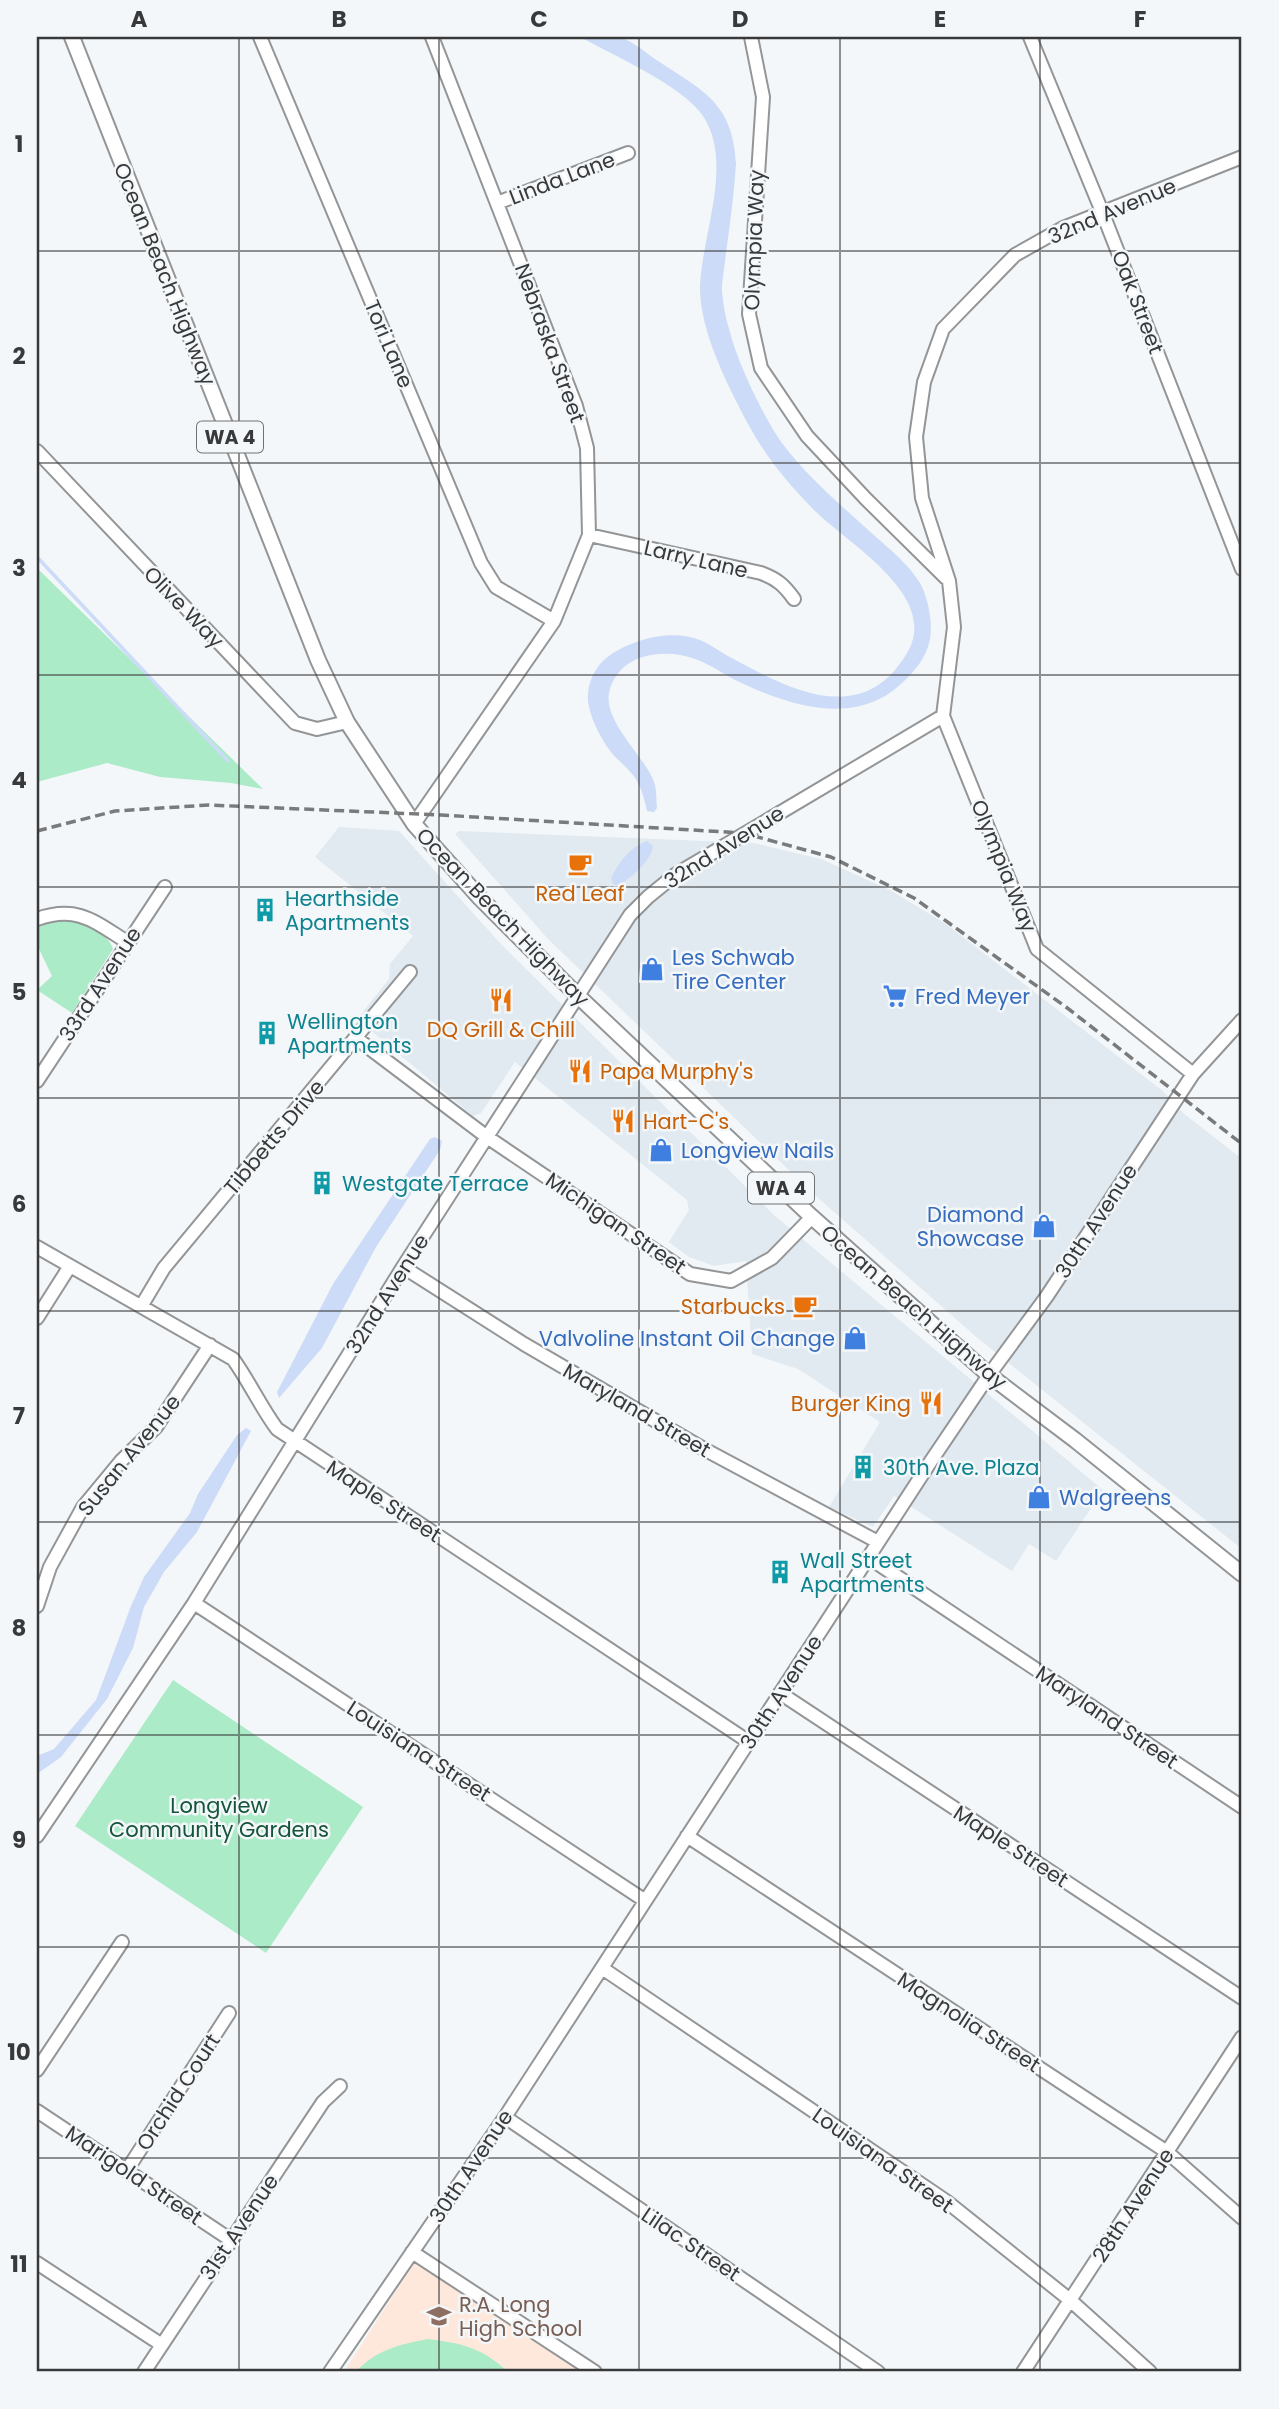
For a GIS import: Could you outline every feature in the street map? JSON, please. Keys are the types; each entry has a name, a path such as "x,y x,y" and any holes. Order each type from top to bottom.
{"main road":[{"name":"Ocean Beach Highway","path":"72,37 312,647 347,722 414,824 480,898 577,995 812,1217 989,1375 1242,1574"}],"street":[{"name":"Tori Lane","path":"260,37 481,563 496,587 554,621"},
{"name":"Nebraska Street","path":"414,824 554,621 590,535 587,448 576,406 432,37"},
{"name":"Olympia Way","path":"751,37 762,97 749,314 761,368 807,436 949,581"},
{"name":"Oak Street","path":"1030,37 1103,214 1242,569"},
{"name":"Linda Lane","path":"497,203 628,153"},
{"name":"32nd Avenue","path":"37,1836 194,1603 403,1266 630,915 675,875 943,716 954,627 949,581 922,498 916,437 924,382 943,329 1015,255 1063,228 1242,157"},
{"name":"Olive Way","path":"37,451 295,723 317,729 347,722"},
{"name":"Larry Lane","path":"590,535 761,573 784,584 794,599"},
{"name":"Olympia Way","path":"943,716 1037,949 1193,1074"},
{"name":"33rd Avenue","path":"37,1081 165,887"},
{"path":"37,919 68,912 82,915 127,942"},
{"name":"Tibbetts Drive","path":"142,1305 164,1268 410,972"},
{"name":"30th Avenue","path":"330,2372 505,2117 644,1900 989,1375 1047,1296 1193,1074 1242,1020"},
{"name":"Michigan Street","path":"356,1038 487,1136 690,1274 731,1281 772,1258 812,1217"},
{"name":"Maple Street","path":"37,1247 233,1359 247,1378 261,1408 277,1429 749,1742"},
{"path":"37,1318 70,1266"},
{"name":"Maryland Street","path":"403,1266 524,1344 702,1448 878,1542"},
{"name":"Susan Avenue","path":"37,1606 50,1567 83,1507 121,1461 156,1427 210,1345"},
{"name":"Maryland Street","path":"868,1557 1242,1807"},
{"name":"Louisiana Street","path":"194,1603 644,1900"},
{"name":"Maple Street","path":"780,1693 1242,1998"},
{"name":"Magnolia Street","path":"687,1836 1167,2152 1242,2218"},
{"path":"37,2070 122,1942"},
{"name":"Louisiana Street","path":"601,1968 946,2201 1070,2300 1150,2372"},
{"name":"Orchid Court","path":"127,2171 229,2013"},
{"name":"28th Avenue","path":"1023,2372 1242,2037"},
{"name":"31st Avenue","path":"144,2372 323,2102 340,2086"},
{"name":"Marigold Street","path":"37,2111 231,2240"},
{"name":"Lilac Street","path":"505,2117 878,2372"},
{"path":"412,2252 595,2372"},
{"path":"37,2263 162,2345"}],"shaded area":[{"path":"339,827 399,831 500,943 775,1216 1103,1490 1056,1561 1029,1544 1012,1571 894,1496 873,1527 829,1507 880,1422 798,1369 752,1354 746,1261 714,1266 689,1257 669,1242 689,1210 687,1200 515,1062 481,1113 473,1116 357,1019 389,979 390,964 413,936 315,857"},
{"path":"459,831 754,843 821,859 890,890 946,924 1163,1091 1183,1113 1242,1159 1242,1549 981,1341 817,1197 549,940 455,834"},
{"name":"R.A. Long High School","path":"416,2260 582,2372 344,2372"}],"green space":[{"path":"37,568 263,789 231,783 160,777 107,763 37,782"},
{"path":"61,920 92,928 105,937 113,949 72,1013 37,990 52,976 37,945 37,927"},
{"name":"Longview Community Gardens","path":"173,1680 363,1807 266,1953 75,1826"},
{"path":"428,2339 471,2348 490,2357 508,2372 356,2372 380,2353"}],"water":[{"path":"613,36 627,40 700,89 721,111 729,125 736,164 722,295 734,344 745,373 759,405 792,456 826,492 916,576 925,595 930,618 931,633 926,652 907,679 883,697 863,705 841,709 819,708 775,697 682,655 656,654 631,662 614,680 609,693 609,704 619,727 654,782 657,808 654,812 647,811 637,781 604,742 589,707 588,694 593,675 604,660 637,642 676,635 704,642 775,680 799,689 823,695 846,696 868,690 889,677 907,653 914,632 912,611 886,573 829,524 786,480 748,424 716,357 704,321 700,286 716,177 712,135 703,116 664,83 580,37"},
{"path":"647,841 653,846 644,863 619,886 613,884 611,878 621,861 635,847"},
{"path":"435,1137 442,1141 440,1150 376,1247 322,1348 279,1398 277,1392 333,1284 430,1139"},
{"path":"246,1428 251,1431 197,1532 164,1572 144,1607 133,1648 107,1699 61,1757 37,1774 37,1756 54,1749 96,1700 144,1577 190,1513 198,1494 237,1435"}],"waterway":[{"path":"37,557 228,761"}],"railway":[{"path":"37,831 115,811 209,805 441,815 743,833 831,857 914,898 1066,1007 1242,1144"}],"place":[{"name":"Red Leaf","path":"580,864"},
{"name":"Hearthside Apartments","path":"265,910"},
{"name":"Les Schwab Tire Center","path":"652,969"},
{"name":"Fred Meyer","path":"895,996"},
{"name":"DQ Grill & Chill","path":"501,1000"},
{"name":"Wellington Apartments","path":"267,1033"},
{"name":"Papa Murphy's","path":"580,1071"},
{"name":"Hart-C's","path":"623,1121"},
{"name":"Longview Nails","path":"661,1150"},
{"name":"Westgate Terrace","path":"322,1183"},
{"name":"Diamond Showcase","path":"1044,1226"},
{"name":"Starbucks","path":"805,1306"},
{"name":"Valvoline Instant Oil Change","path":"855,1338"},
{"name":"Burger King","path":"931,1403"},
{"name":"30th Ave. Plaza","path":"863,1467"},
{"name":"Walgreens","path":"1039,1497"},
{"name":"Wall Street Apartments","path":"780,1572"},
{"name":"R.A. Long High School","path":"439,2316"}]}
